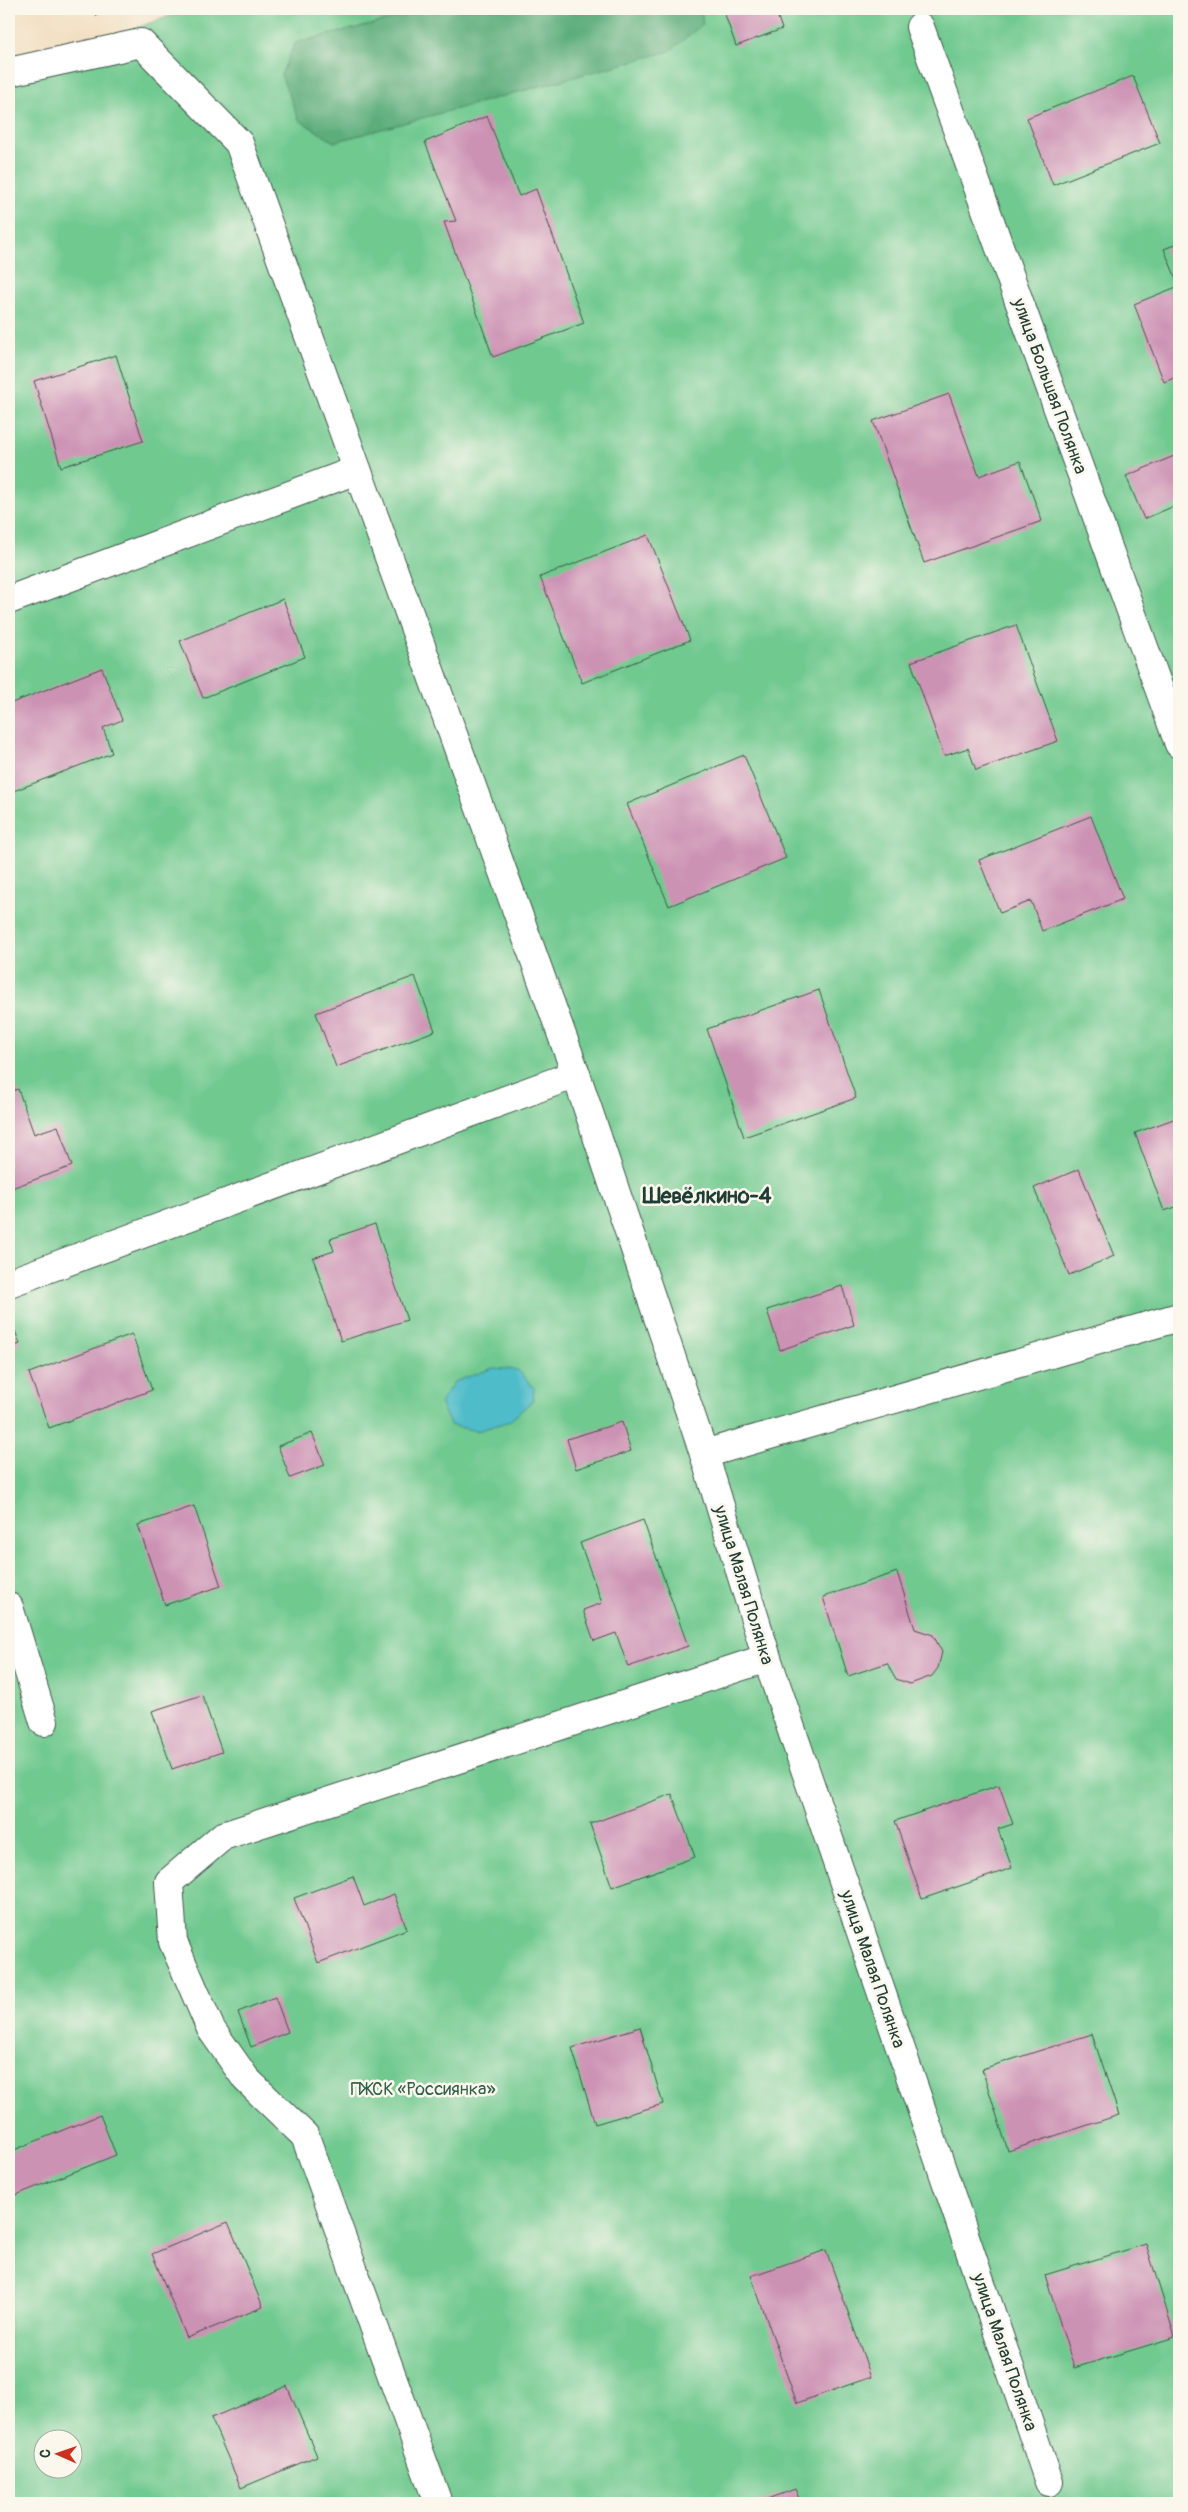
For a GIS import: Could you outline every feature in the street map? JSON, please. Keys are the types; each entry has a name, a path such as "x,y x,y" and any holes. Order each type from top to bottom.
{"street":[{"name":"улица Большая Полянка","path":"920,27 1179,744"},
{"name":"улица Малая Полянка","path":"9,72 140,43 238,143 576,1074 704,1454 766,1658 1049,2482"},
{"path":"9,600 357,470"},
{"path":"9,1283 576,1074"},
{"path":"704,1454 1179,1317"},
{"path":"9,1607 44,1722"},
{"path":"438,2503 305,2136 246,2079 211,2030 173,1942 169,1882 223,1836 766,1658"}],"green space":[{"name":"ПЖСК «Россиянка»","path":"190,9 1179,9 1179,2503 9,2503 9,72"},
{"path":"433,9 701,9 703,24 670,51 334,142 299,120 281,75 295,43"}],"water":[{"path":"493,1368 518,1370 534,1388 533,1400 510,1421 477,1431 450,1425 440,1403 454,1382"}],"building":[{"path":"723,9 775,9 782,29 736,46"},
{"path":"1133,76 1160,143 1053,185 1027,118"},
{"path":"487,116 519,196 536,189 584,323 493,357 444,222 456,221 425,142"},
{"path":"1179,243 1179,286 1164,249"},
{"path":"1179,286 1179,376 1164,382 1134,304"},
{"path":"116,355 143,441 61,467 34,381"},
{"path":"949,394 979,476 1020,461 1042,521 924,563 873,421"},
{"path":"1179,454 1179,504 1144,519 1126,476"},
{"path":"648,535 690,640 582,683 540,577"},
{"path":"283,599 305,657 203,698 180,641"},
{"path":"1016,625 1058,741 976,770 968,748 944,756 911,662"},
{"path":"102,668 122,720 103,728 112,753 11,792 9,784 9,704"},
{"path":"744,755 786,858 669,906 627,804"},
{"path":"1091,816 1123,899 1042,931 1031,901 1000,913 979,860"},
{"path":"415,976 435,1031 336,1067 316,1013"},
{"path":"819,990 856,1098 744,1137 707,1029"},
{"path":"18,1089 34,1134 58,1126 72,1166 9,1189 9,1092"},
{"path":"1179,1117 1179,1206 1164,1211 1135,1133"},
{"path":"1079,1169 1114,1256 1069,1275 1034,1188"},
{"path":"375,1224 407,1320 341,1341 313,1258 334,1251 330,1239"},
{"path":"842,1286 854,1325 780,1350 767,1310"},
{"path":"9,1315 20,1344 9,1348"},
{"path":"132,1334 152,1390 49,1428 29,1373"},
{"path":"622,1422 631,1451 576,1469 567,1439"},
{"path":"312,1433 325,1465 290,1478 278,1446"},
{"path":"194,1506 221,1586 165,1605 138,1525"},
{"path":"643,1520 688,1646 628,1667 616,1633 594,1641 583,1610 602,1603 580,1543"},
{"path":"897,1572 915,1629 933,1635 942,1652 938,1668 932,1676 910,1684 896,1679 887,1663 848,1676 823,1597"},
{"path":"202,1695 222,1752 172,1769 152,1711"},
{"path":"999,1785 1013,1824 998,1829 1012,1868 922,1899 895,1821"},
{"path":"672,1794 695,1857 612,1887 590,1824"},
{"path":"353,1876 364,1906 394,1894 407,1929 318,1963 294,1898"},
{"path":"275,1997 288,2032 251,2047 238,2012"},
{"path":"640,2027 663,2104 595,2124 572,2048"},
{"path":"1092,2034 1119,2115 1008,2151 982,2069"},
{"path":"100,2115 116,2155 16,2195 9,2178 9,2152"},
{"path":"228,2222 263,2307 187,2338 152,2254"},
{"path":"1146,2244 1175,2337 1074,2368 1045,2275"},
{"path":"826,2250 871,2377 797,2403 751,2276"},
{"path":"287,2386 317,2456 241,2488 211,2418"},
{"path":"795,2489 801,2503 758,2503"}],"district":[{"name":"Шевёлкино-4","path":"707,1195"}]}
